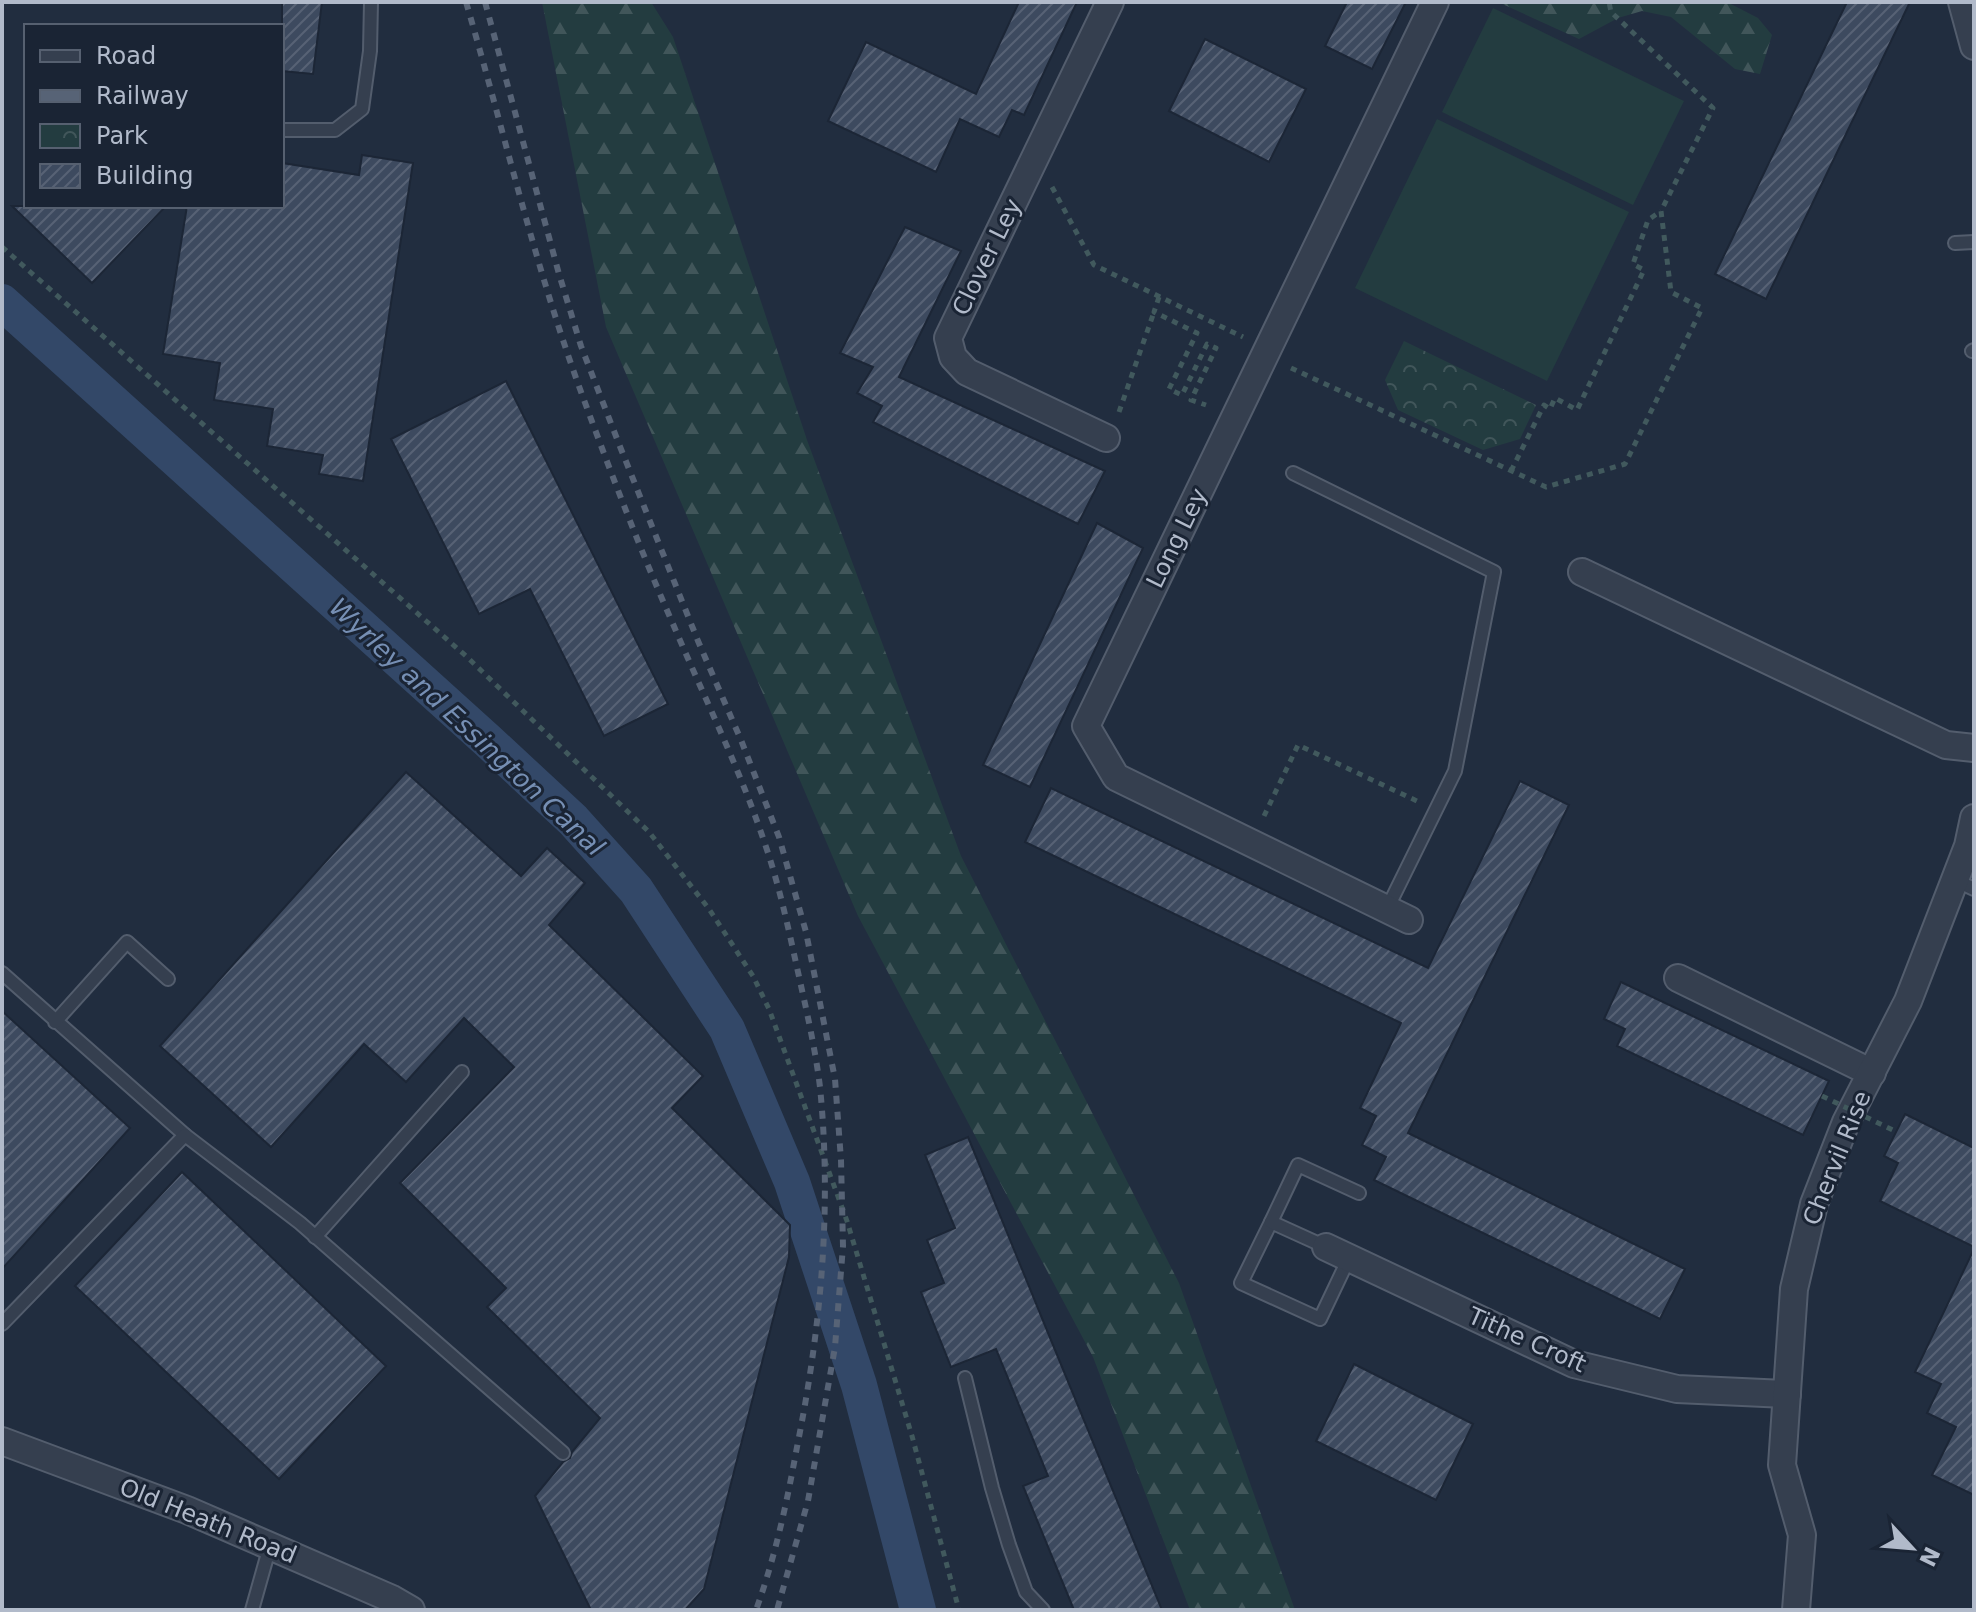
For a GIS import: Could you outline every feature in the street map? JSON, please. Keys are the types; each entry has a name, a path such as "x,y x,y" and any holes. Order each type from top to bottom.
{"street":[{"name":"Clover Ley","path":"1106,438 967,372 953,357 948,338 1110,2"},
{"name":"Long Ley","path":"1398,915 1116,777 1086,726 1435,2"},
{"path":"1962,2 1974,46"},
{"path":"1582,572 1946,745 1974,748"},
{"name":"Chervil Rise","path":"1796,1610 1802,1535 1782,1465 1794,1289 1814,1204 1846,1122 1964,884 1974,818"},
{"path":"1678,978 1872,1073"},
{"name":"Tithe Croft","path":"1338,1253 1574,1364 1677,1389 1787,1394"},
{"name":"Old Heath Road","path":"2,1441 187,1510 411,1610"}],"lane":[{"path":"284,130 335,130 362,109 370,51 371,2"},
{"path":"1955,243 1974,242"},
{"path":"1293,473 1494,572 1455,771 1436,810 1398,915"},
{"path":"55,1022 127,942 168,979"},
{"path":"2,973 185,1135 315,1237 563,1453"},
{"path":"315,1237 462,1072"},
{"path":"2,1324 185,1135"},
{"path":"1271,1222 1338,1253 1320,1319 1241,1283 1298,1165 1359,1193"},
{"path":"965,1378 1009,1545 1026,1592 1043,1610"},
{"path":"252,1610 270,1546"}],"path":[{"path":"1511,471 1544,405 1550,409 1555,398 1577,410 1644,270 1633,264 1648,220 1661,211 1713,108 1611,12 1609,2"},
{"path":"1035,156 1094,265 1241,336"},
{"path":"1268,349 1293,362 1291,368 1546,487 1625,464 1702,308 1671,292 1661,211"},
{"path":"2,247 467,657 649,832 709,909 753,976 769,1009 847,1221 912,1436 959,1610"},
{"path":"1106,438 1123,404 1159,297"},
{"path":"1154,312 1197,333 1169,389 1182,395 1207,344 1216,348 1191,400 1206,407 1213,393"},
{"path":"1250,843 1298,745 1436,810"},
{"path":"1822,1096 1897,1132"}],"green space":[{"path":"542,2 651,2 673,37 807,440 961,856 1179,1283 1295,1610 1190,1610 1093,1357 858,916 606,327"},
{"path":"1498,2 1727,2 1758,18 1772,35 1760,74 1735,69 1671,17 1642,11 1618,18 1579,39"},
{"path":"1493,8 1684,101 1633,205 1442,112"},
{"path":"1437,119 1629,212 1547,381 1355,288"},
{"path":"1404,341 1536,405 1520,439 1483,450 1398,410 1385,380"}],"building":[{"path":"282,2 322,2 313,74 284,71"},
{"path":"1019,2 1077,2 1024,115 1012,110 999,137 960,119 936,172 828,121 866,42 976,94"},
{"path":"1347,2 1406,2 1372,69 1325,46"},
{"path":"1847,2 1910,2 1766,299 1715,274"},
{"path":"1205,39 1306,89 1269,162 1169,111"},
{"path":"362,155 413,163 363,481 319,474 323,455 267,446 273,409 214,400 220,363 163,354 187,208 284,208 284,163 359,175"},
{"path":"12,206 164,208 92,283"},
{"path":"905,227 961,251 899,377 1105,471 1078,524 873,422 882,406 857,393 873,367 840,353"},
{"path":"506,381 668,704 604,736 530,589 479,614 391,439"},
{"path":"1097,523 1143,548 1030,787 983,765"},
{"path":"406,772 521,876 547,848 585,883 549,925 703,1076 672,1108 790,1225 789,1257 704,1589 685,1610 591,1610 535,1496 563,1462 570,1458 600,1418 487,1307 506,1288 400,1183 514,1067 464,1018 406,1082 364,1044 271,1147 160,1046"},
{"path":"1520,781 1569,805 1408,1133 1685,1269 1660,1319 1374,1180 1386,1157 1362,1145 1376,1116 1360,1108 1401,1023 1025,842 1051,788 1428,968"},
{"path":"1621,982 1829,1081 1803,1135 1617,1046 1625,1029 1604,1019"},
{"path":"2,1011 130,1128 2,1269"},
{"path":"1905,1114 1974,1148 1974,1247 1880,1201 1898,1163 1884,1156"},
{"path":"968,1137 1162,1610 1074,1610 1023,1486 1048,1476 996,1349 951,1367 921,1292 944,1283 927,1240 955,1228 925,1155"},
{"path":"182,1172 386,1366 279,1479 75,1286"},
{"path":"1974,1249 1974,1495 1932,1475 1956,1427 1927,1413 1941,1384 1915,1372"},
{"path":"1354,1364 1473,1424 1436,1500 1316,1441"}],"waterway":[{"name":"Wyrley and Essington Canal","path":"2,302 488,741 573,820 636,890 727,1029 792,1182 859,1385 918,1610"}],"railway":[{"path":"466,2 534,245 580,389 636,537 732,759 769,856 789,932 815,1056 820,1087 825,1178 818,1313 789,1488 775,1550 756,1610"},
{"path":"485,2 581,346 779,837 806,932 835,1079 843,1246 835,1347 808,1501 777,1610"}]}
